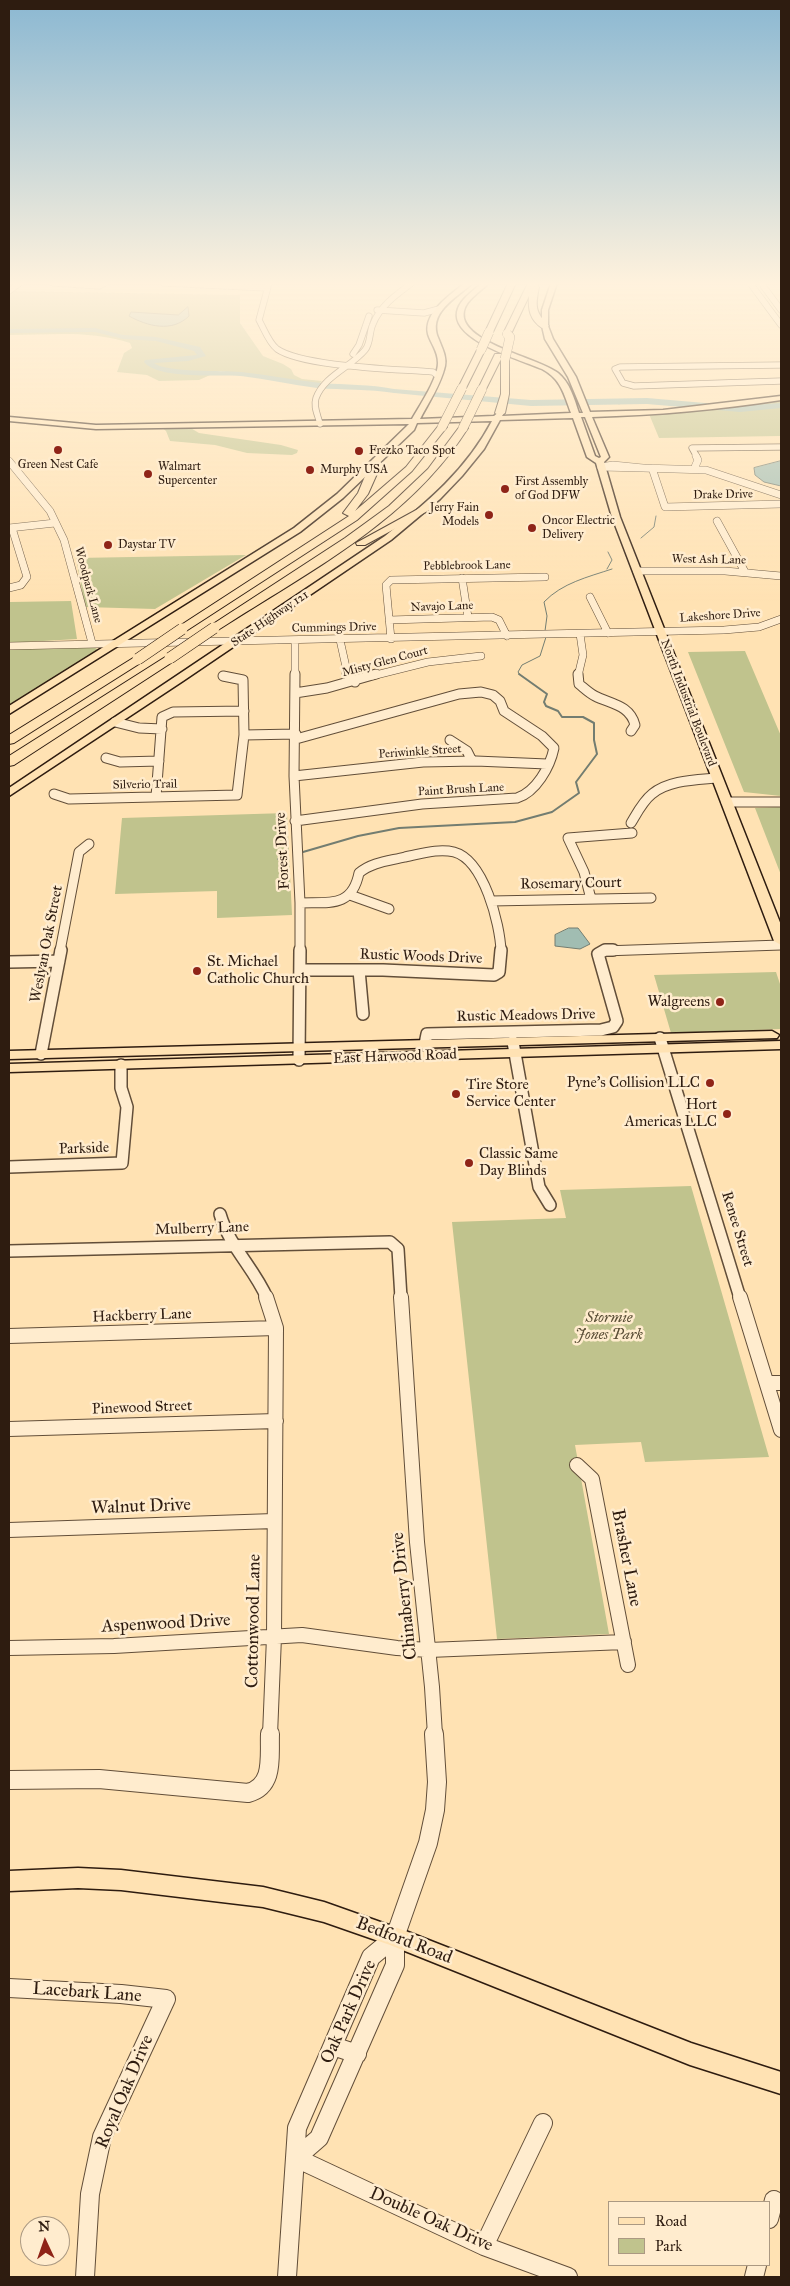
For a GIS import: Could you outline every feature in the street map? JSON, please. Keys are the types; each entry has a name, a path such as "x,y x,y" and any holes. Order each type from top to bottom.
{"highway":[{"path":"9,740 326,537 377,499 416,461 442,427 461,390"},
{"path":"9,762 362,531 401,500 433,469 456,440 482,390"},
{"path":"501,411 505,390"},
{"path":"263,578 263,574 306,546 344,516 362,494 375,467 374,464"},
{"path":"275,588 285,586 429,506"}],"main road":[{"path":"9,711 297,530 340,496 413,424 432,390"},
{"name":"North Industrial Boulevard","path":"566,390 591,457 600,464 616,517 781,943"},
{"name":"North Industrial Boulevard","path":"577,390 605,457 600,464"},
{"path":"443,412 656,410 714,407 780,396"},
{"path":"656,410 780,396"},
{"path":"425,402 432,409"},
{"path":"320,422 425,425 477,422 485,423 492,429 503,421 518,416 574,410"},
{"path":"9,419 79,425 391,422 403,424 409,428 413,424 501,411 518,416"},
{"name":"State Highway 121","path":"9,793 380,544 429,506 471,459 492,429 501,411"},
{"name":"East Harwood Road","path":"662,1044 781,1035"},
{"name":"East Harwood Road","path":"9,1068 40,1061 122,1058 662,1044 781,1045"},
{"name":"East Harwood Road","path":"9,1055 40,1061"},
{"name":"Bedford Road","path":"9,1881 78,1878 121,1880 263,1897 324,1912 395,1937 690,2054 781,2083"}],"street":[{"path":"320,422 315,401 323,390"},
{"path":"694,468 698,460 692,448 781,447"},
{"name":"Woodpark Lane","path":"9,462 50,511 70,554 92,643"},
{"path":"600,464 643,468 694,468 719,474 781,495"},
{"name":"Drake Drive","path":"652,468 665,507 781,504"},
{"path":"717,521 745,572"},
{"path":"9,588 21,585 27,578 10,528 55,523"},
{"name":"West Ash Lane","path":"637,571 745,572 781,576"},
{"path":"462,578 468,617"},
{"name":"Pebblebrook Lane","path":"389,620 386,585 390,581 462,578 545,578"},
{"path":"590,597 608,633"},
{"name":"Navajo Lane","path":"389,620 468,617 495,618 503,626 507,636"},
{"name":"Lakeshore Drive","path":"660,631 744,629 770,624 781,619"},
{"path":"389,620 391,639"},
{"name":"Cummings Drive","path":"9,646 119,642 391,639 660,631"},
{"path":"580,634 583,658 577,672 579,684 594,695 631,713 635,724 631,732"},
{"name":"Forest Drive","path":"295,640 296,736 294,776 300,903 299,1054"},
{"path":"340,640 347,675 355,682"},
{"name":"Misty Glen Court","path":"295,693 321,690 355,682 418,663 481,656"},
{"path":"223,676 243,680 244,735"},
{"name":"Paint Brush Lane","path":"244,735 296,736 459,694 481,692 493,695 500,701 504,711 553,745 554,751 543,776 526,794 507,800 414,805 295,821"},
{"path":"156,797 162,717 173,712 244,711"},
{"path":"115,722 139,728 162,729"},
{"name":"Silverio Trail","path":"54,794 69,799 238,795 244,735"},
{"path":"450,740 467,751 472,761"},
{"path":"106,758 120,762 159,761"},
{"path":"366,760 373,768"},
{"name":"Periwinkle Street","path":"294,776 331,774 407,763 472,761 548,764"},
{"path":"631,823 645,801 657,791 670,786 717,778"},
{"path":"726,802 781,802"},
{"path":"591,898 584,872 568,838 632,833"},
{"name":"Weslyan Oak Street","path":"40,1061 79,852 89,844"},
{"name":"Rustic Woods Drive","path":"300,970 359,970 478,976 497,974 500,964 499,931 491,901 479,876 469,862 460,854 451,852 428,853 372,864 359,873 355,890 350,895"},
{"path":"300,903 336,901 350,895 389,909"},
{"name":"Rosemary Court","path":"491,901 651,898"},
{"name":"Rustic Meadows Drive","path":"425,1050 427,1034 601,1030 613,1027 617,1020 598,954 604,950 781,943"},
{"path":"9,962 59,961"},
{"path":"359,970 363,1014"},
{"name":"Renee Street","path":"662,1044 781,1430"},
{"path":"514,1048 540,1187 544,1198 550,1205"},
{"name":"Parkside","path":"9,1167 122,1163 127,1107 122,1088 122,1058"},
{"name":"Cottonwood Lane","path":"9,1780 38,1778 111,1781 248,1793 256,1792 264,1785 268,1778 274,1637 276,1328 272,1310 258,1281 223,1230 220,1214"},
{"name":"Mulberry Lane","path":"9,1251 380,1241 390,1242 395,1246"},
{"name":"Chinaberry Drive","path":"395,1246 398,1249 403,1304 417,1542 429,1650 436,1773 435,1810 428,1843 395,1937"},
{"name":"Hackberry Lane","path":"9,1336 276,1328"},
{"path":"767,1383 781,1383"},
{"name":"Pinewood Street","path":"9,1429 276,1421"},
{"name":"Brasher Lane","path":"576,1465 592,1479 628,1665"},
{"name":"Walnut Drive","path":"9,1530 274,1521"},
{"name":"Aspenwood Drive","path":"9,1648 114,1646 302,1635 397,1648 429,1650 624,1642"},
{"name":"Oak Park Drive","path":"287,2277 297,2128 371,1957 395,1937"},
{"name":"Oak Park Drive","path":"296,2158 319,2138 357,2054 395,1965 395,1937"},
{"name":"Lacebark Lane","path":"9,1988 121,1994 166,1999"},
{"name":"Royal Oak Drive","path":"85,2277 90,2194 102,2137 166,1999"},
{"path":"334,2046 357,2054"},
{"path":"484,2246 543,2123"},
{"name":"Double Oak Drive","path":"296,2158 484,2246 568,2277"},
{"path":"770,2215 774,2200"}],"green space":[{"path":"781,400 781,436 659,438 649,414 713,409"},
{"path":"161,427 189,427 199,433 281,445 298,450 297,453 292,455 247,453 215,445 170,441 166,431"},
{"path":"246,555 155,609 85,607 76,558"},
{"path":"71,601 77,639 9,643 9,602"},
{"path":"94,647 98,650 9,706 9,649"},
{"path":"745,651 781,736 781,796 744,792 688,652"},
{"path":"781,807 781,875 755,808"},
{"path":"287,813 292,915 217,918 217,891 115,894 122,818"},
{"path":"776,972 781,987 781,1029 671,1033 654,975"},
{"name":"Stormie Jones Park","path":"691,1186 769,1457 645,1462 641,1442 575,1445 609,1634 497,1639 452,1222 566,1218 560,1190"}],"shaded area":[{"path":"781,461 781,486 764,482 755,475 754,468"},
{"path":"569,928 578,928 590,944 580,949 555,946 555,935"}],"waterway":[{"path":"387,390 531,403 647,401 740,409 781,406"},
{"path":"641,538 654,527 656,516"},
{"path":"607,569 612,560 608,552"},
{"path":"545,631 547,616 544,602 551,595 567,585 612,569"},
{"path":"520,675 518,672 522,665 540,656 546,637"},
{"path":"303,852 358,836 399,828 515,822 552,812 579,793 576,782 597,754 594,740 594,723 583,717 562,717 558,711 546,706 544,702 547,694 520,675"},
{"path":"278,859 288,856"}],"place":[{"name":"Green Nest Cafe","path":"58,450"},
{"name":"Frezko Taco Spot","path":"359,451"},
{"name":"Murphy USA","path":"310,470"},
{"name":"Walmart Supercenter","path":"148,474"},
{"name":"First Assembly of God DFW","path":"505,489"},
{"name":"Jerry Fain Models","path":"489,515"},
{"name":"Oncor Electric Delivery","path":"532,528"},
{"name":"Daystar TV","path":"108,545"},
{"name":"St. Michael Catholic Church","path":"197,971"},
{"name":"Walgreens","path":"720,1002"},
{"name":"Pyne's Collision LLC","path":"710,1083"},
{"name":"Tire Store Service Center","path":"456,1094"},
{"name":"Hort Americas LLC","path":"727,1114"},
{"name":"Classic Same Day Blinds","path":"469,1163"}]}
